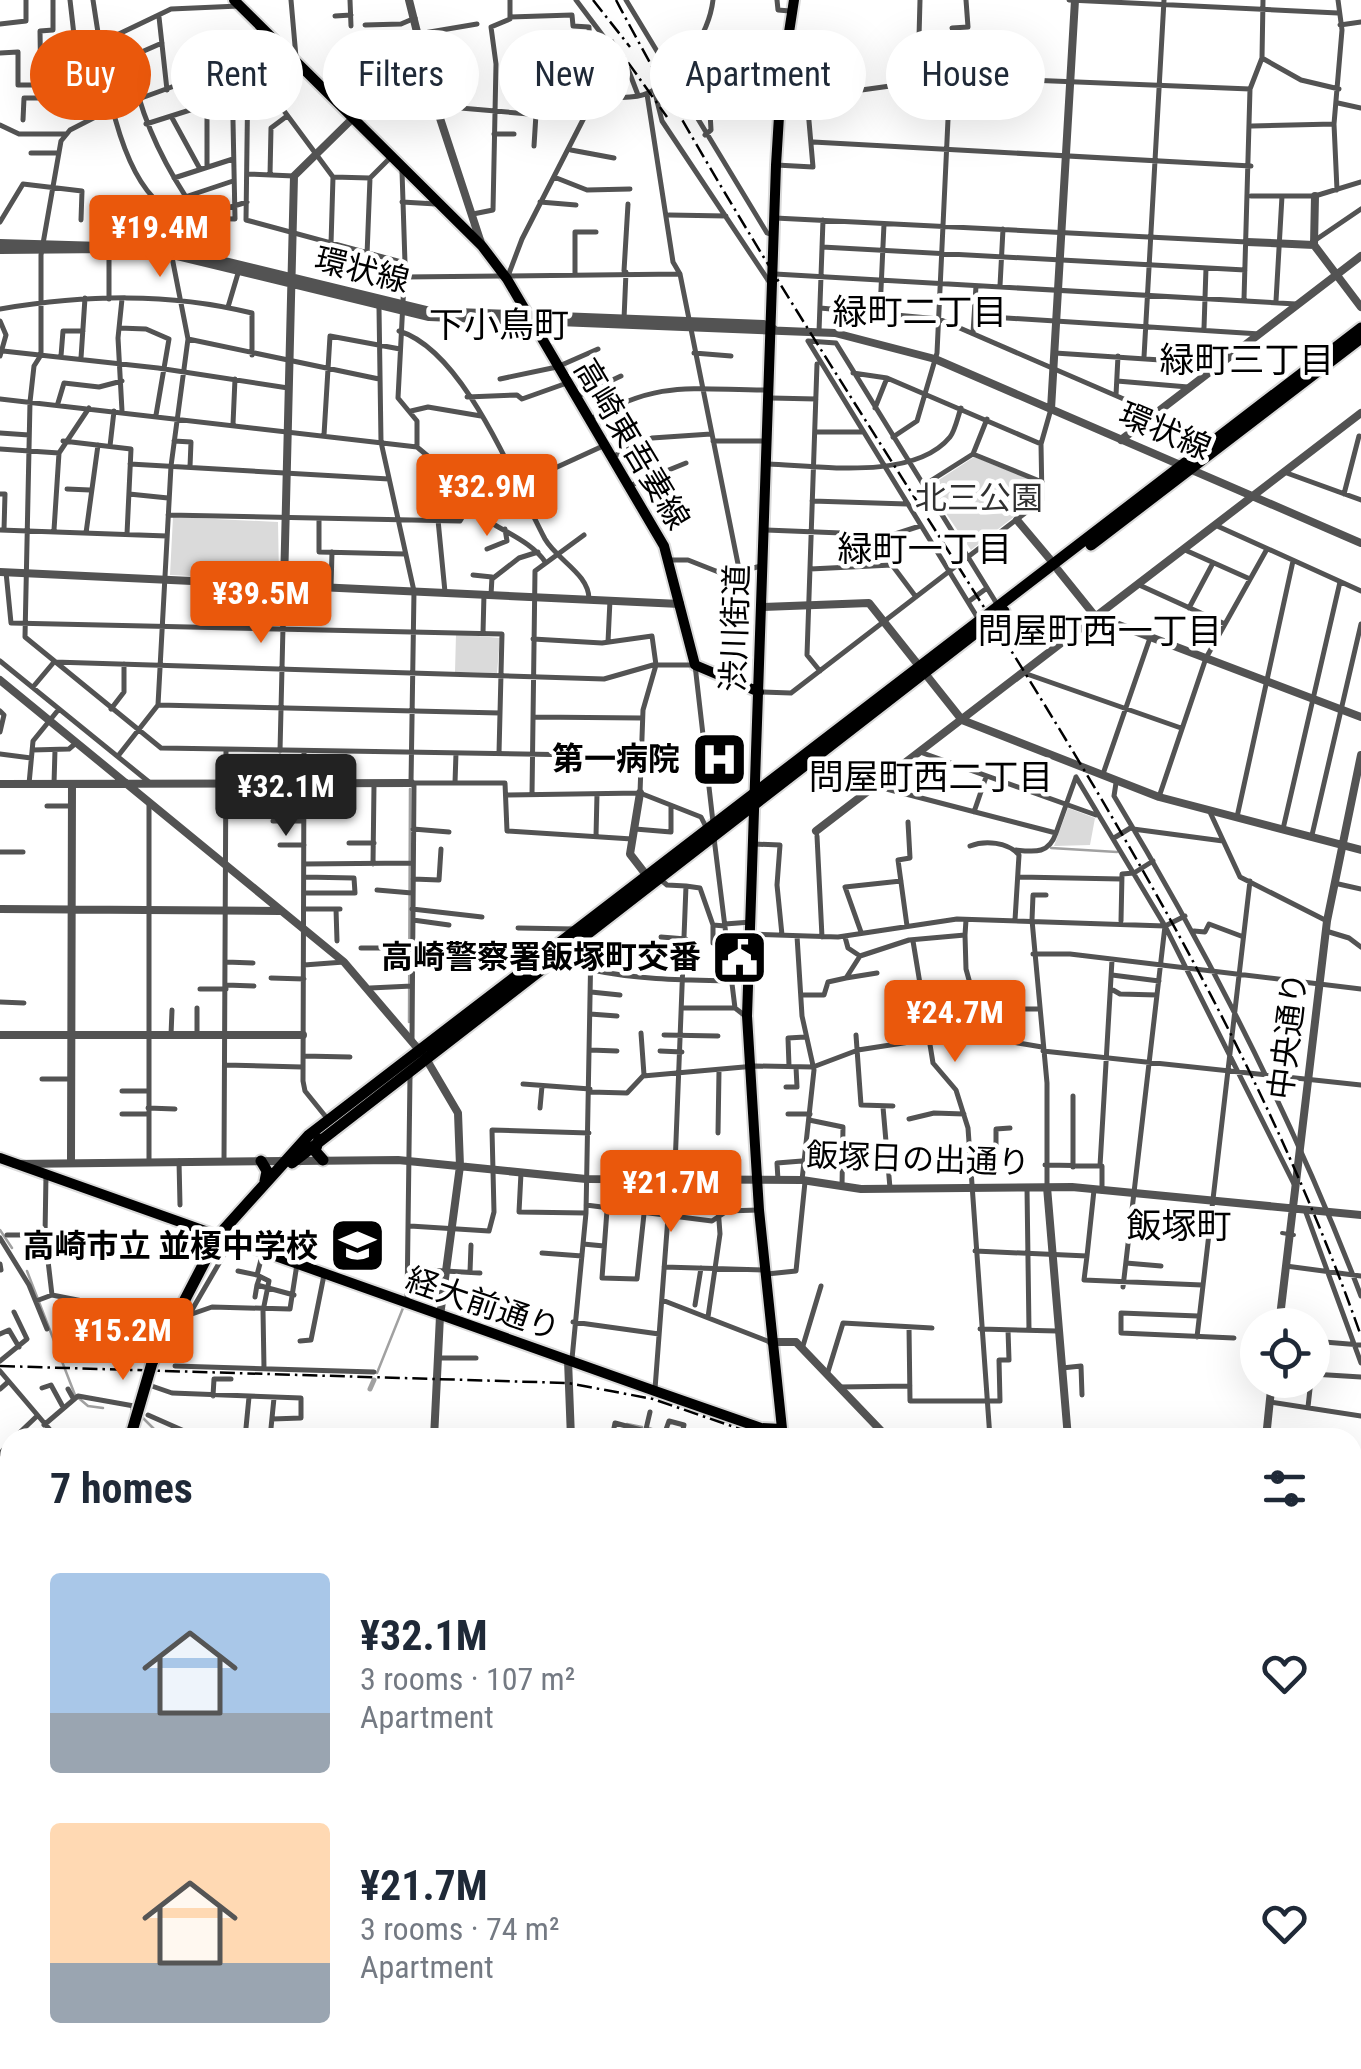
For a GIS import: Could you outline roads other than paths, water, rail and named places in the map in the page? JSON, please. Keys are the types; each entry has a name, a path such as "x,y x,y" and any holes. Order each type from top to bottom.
{"highway":[{"path":"225,1239 328,1120 923,670 1361,328"},
{"path":"1186,467 1361,338"},
{"path":"923,670 979,620 1056,567"},
{"path":"134,1428 155,1364 193,1291 264,1185 411,1068 419,1050"},
{"path":"319,1139 315,1151 323,1160"},
{"path":"261,1161 267,1170 264,1185"}],"main road":[{"name":"高崎東吾妻線","path":"236,3 262,30"},
{"name":"高崎東吾妻線","path":"303,72 323,93"},
{"name":"高崎東吾妻線","path":"350,120 482,246 507,277 670,560 695,665"},
{"name":"渋川街道","path":"779,120 747,1016 756,1180 782,1428"},
{"path":"695,665 760,692"},
{"name":"経大前通り","path":"0,1158 762,1428"}],"street":[{"path":"0,24 26,21 26,0"},
{"path":"53,0 53,30"},
{"path":"70,0 73,30"},
{"path":"94,0 98,30"},
{"path":"170,0 171,9"},
{"path":"291,0 294,30"},
{"path":"350,0 351,26"},
{"path":"409,0 417,30"},
{"path":"510,0 510,17"},
{"path":"576,0 590,24 628,70 638,96"},
{"path":"626,0 650,43"},
{"path":"703,30 712,0"},
{"path":"778,0 778,10 794,6"},
{"path":"919,30 920,0"},
{"path":"952,28 968,28 966,0"},
{"path":"760,692 791,693 1042,500 1041,444 1051,409 1054,368 1073,0 1338,13"},
{"path":"1244,299 1251,166 1250,89 1262,58 1263,0"},
{"path":"1337,190 1334,124 1339,89 1338,0"},
{"path":"128,30 171,9 236,3"},
{"path":"1144,357 1163,3"},
{"path":"474,214 493,210 492,27 510,17 572,14 574,26 590,24"},
{"path":"335,16 350,15"},
{"path":"158,16 167,90"},
{"path":"364,25 401,24 415,18"},
{"path":"1340,25 1361,22"},
{"path":"442,30 477,24"},
{"path":"590,24 590,30"},
{"path":"151,48 162,43"},
{"path":"0,53 18,52 18,84 30,85"},
{"path":"1262,58 1302,80 1339,89"},
{"path":"1045,79 1250,89"},
{"path":"151,95 171,88"},
{"path":"630,96 650,91"},
{"path":"24,120 24,98 30,98"},
{"path":"1338,103 1361,108"},
{"path":"479,107 499,109"},
{"path":"146,124 171,116"},
{"path":"0,125 19,134 66,134 92,120"},
{"path":"116,120 129,156 162,205 188,339 168,498 158,705 118,756"},
{"path":"144,120 186,197"},
{"path":"174,120 203,168"},
{"path":"203,168 206,120"},
{"path":"191,218 234,220 232,120"},
{"path":"247,120 246,220 405,263"},
{"path":"270,175 271,128 282,120"},
{"path":"290,120 334,177 331,244"},
{"path":"280,751 294,176 350,120"},
{"path":"441,120 482,246"},
{"path":"534,146 536,120"},
{"path":"507,277 540,202 584,120"},
{"path":"654,120 673,262 680,274 739,568"},
{"path":"662,120 775,290"},
{"path":"696,120 767,233 776,236"},
{"path":"705,135 711,130 710,120"},
{"path":"776,165 813,167 810,120"},
{"path":"893,436 917,421 936,359 949,120"},
{"path":"1251,126 1334,124"},
{"path":"66,134 58,154 42,246 41,354 34,366 28,435 25,637 161,748 641,756"},
{"path":"494,134 514,134"},
{"path":"813,142 1251,166"},
{"path":"570,150 614,158"},
{"path":"31,153 58,154"},
{"path":"367,255 370,178 389,159"},
{"path":"174,178 233,160"},
{"path":"402,171 400,202 405,263 398,398 403,410 428,407 481,416"},
{"path":"248,174 294,176"},
{"path":"334,177 370,178"},
{"path":"554,177 586,190 630,189"},
{"path":"162,205 233,181"},
{"path":"1250,196 1315,196 1361,182"},
{"path":"0,222 12,208 22,184 82,190 81,220"},
{"path":"1276,301 1282,196"},
{"path":"1315,196 1314,243 1361,308"},
{"path":"191,218 247,202"},
{"path":"400,202 438,204"},
{"path":"540,202 576,206"},
{"path":"624,319 628,204"},
{"path":"162,205 208,228 206,254"},
{"path":"0,206 12,208"},
{"path":"775,218 1279,244 1314,243 1361,209"},
{"path":"668,215 726,216"},
{"path":"819,332 822,220"},
{"path":"880,310 884,223"},
{"path":"1000,286 1003,230"},
{"path":"575,273 575,232 596,232"},
{"name":"環状線","path":"42,246 172,252 401,310"},
{"name":"環状線","path":"0,247 206,254 379,308 528,319 774,329 866,338 936,359 1361,543"},
{"path":"822,247 1246,270"},
{"path":"109,299 110,248"},
{"path":"1121,440 1361,256"},
{"path":"1204,328 1206,268"},
{"path":"228,307 239,270"},
{"path":"404,277 680,274"},
{"path":"775,274 1298,305"},
{"path":"973,333 976,285"},
{"path":"0,308 85,298 180,297 252,313 252,356"},
{"path":"82,358 85,298"},
{"path":"110,446 122,382 122,300"},
{"path":"379,308 381,442 414,591 412,986 419,1050"},
{"path":"820,308 880,310 939,318 1156,414"},
{"path":"975,316 1260,334"},
{"name":"環状線","path":"528,319 624,319 689,325"},
{"path":"0,321 6,335 2,354 82,358 288,388"},
{"path":"120,328 146,329 169,339 156,415"},
{"path":"62,356 64,331 83,331"},
{"path":"399,331 430,344 481,416 558,554 587,584 590,599"},
{"path":"324,435 330,336 400,349"},
{"path":"188,339 252,356 379,379"},
{"path":"979,620 808,342 836,344 998,607"},
{"path":"500,379 557,367 598,349"},
{"path":"694,353 731,356"},
{"path":"1055,353 1221,364"},
{"path":"1116,395 1118,356"},
{"path":"818,361 807,655 820,672"},
{"path":"853,373 887,378 1041,444"},
{"path":"575,398 620,376"},
{"path":"875,408 887,378"},
{"path":"233,424 235,379"},
{"path":"1117,381 1190,388"},
{"path":"58,405 64,383 98,387 122,382"},
{"path":"467,397 517,395 522,399 566,383"},
{"path":"589,420 633,396 701,385 816,399"},
{"path":"380,398 398,398"},
{"path":"0,399 417,447 440,466 468,506 538,552 546,563"},
{"path":"54,532 59,454 63,441 89,408"},
{"path":"768,464 884,468 909,462 950,438 962,408"},
{"path":"410,411 419,432 417,447"},
{"path":"822,936 816,834 1361,412"},
{"path":"924,485 973,454 987,419"},
{"path":"1344,494 1360,436 1348,422"},
{"path":"815,432 862,432"},
{"path":"0,433 28,435"},
{"path":"612,457 652,438 769,442"},
{"path":"63,441 130,449 126,534"},
{"path":"174,441 191,442 190,467"},
{"path":"86,532 98,445"},
{"path":"520,484 605,445"},
{"path":"0,449 59,454"},
{"path":"973,454 1042,482"},
{"path":"440,466 474,482 509,462"},
{"path":"630,486 686,463"},
{"path":"130,464 389,479"},
{"path":"1284,472 1361,500"},
{"path":"68,488 90,490"},
{"path":"464,498 522,492"},
{"path":"0,494 5,494 2,530 167,536"},
{"path":"128,494 168,498"},
{"path":"168,515 285,521 460,521 474,498"},
{"path":"812,501 906,504"},
{"path":"320,520 320,552 406,554"},
{"path":"438,520 445,592"},
{"path":"1017,520 1095,616 1361,717"},
{"path":"1212,524 1361,591"},
{"path":"766,530 892,535 920,526"},
{"path":"486,549 507,541 504,529"},
{"path":"532,795 535,571 584,535"},
{"path":"892,535 892,564 916,596"},
{"path":"1183,549 1250,579"},
{"path":"1159,798 1206,658 1267,550"},
{"path":"332,552 332,587"},
{"path":"483,633 492,579 518,558 538,552"},
{"path":"670,560 688,560 726,575 739,568 764,567"},
{"path":"1236,817 1293,561"},
{"path":"1189,608 1213,563"},
{"path":"810,568 892,564"},
{"path":"500,754 502,634 11,623 3,572 680,604"},
{"path":"473,575 492,579"},
{"path":"1283,829 1340,582"},
{"path":"1137,584 1225,624"},
{"path":"968,602 987,588"},
{"path":"608,642 610,600"},
{"path":"763,607 869,603 962,720 1078,773 1361,850"},
{"path":"1311,837 1361,624"},
{"path":"534,639 608,642 652,636 656,665 642,718 640,793 630,854 667,885 702,890 713,925 713,943"},
{"path":"1102,777 1150,637"},
{"path":"0,660 151,784"},
{"path":"54,662 604,679 656,665 695,665 734,1008"},
{"path":"33,688 54,662"},
{"path":"111,709 124,692 124,664"},
{"path":"1024,673 1182,728"},
{"path":"0,680 344,962 419,1050 458,1112 460,1166 440,1316 434,1428"},
{"path":"158,705 500,713"},
{"path":"29,784 33,741 59,710"},
{"path":"0,711 4,715 0,732"},
{"path":"534,717 642,718"},
{"path":"0,754 69,750 76,743"},
{"path":"54,784 55,750"},
{"path":"224,1161 226,750"},
{"path":"304,752 303,1068 305,1091 328,1120"},
{"path":"920,752 1099,816"},
{"path":"455,783 456,753"},
{"name":"中央通り","path":"1281,1308 1327,926 1361,755"},
{"path":"970,846 982,841 1041,852 1053,844 1078,773"},
{"path":"1078,773 1165,926 1296,1187"},
{"path":"974,812 987,776"},
{"path":"1116,782 1112,793 1186,916 1268,1075 1329,1212 1361,1296"},
{"path":"0,784 505,783 507,831 632,840"},
{"path":"71,1161 72,784"},
{"path":"373,864 374,785"},
{"path":"875,786 1056,833"},
{"path":"508,796 640,793 701,817 711,829"},
{"path":"596,794 596,837"},
{"path":"149,803 149,1161"},
{"path":"47,806 72,806"},
{"path":"634,828 670,832 671,806"},
{"path":"226,810 253,810"},
{"path":"1209,810 1240,876 1361,948"},
{"path":"273,821 304,821"},
{"path":"908,822 910,858 898,860 907,926 937,1072 956,1090 964,1114 989,1428"},
{"path":"1114,838 1133,828 1223,840"},
{"path":"413,830 449,832"},
{"path":"349,842 374,844"},
{"path":"280,844 304,844"},
{"path":"754,844 780,845 777,886 782,934"},
{"path":"412,880 438,880 441,849"},
{"path":"1015,920 1016,850"},
{"path":"0,852 22,852"},
{"path":"1120,921 1122,874 1134,873 1153,861"},
{"path":"304,864 412,864"},
{"path":"1018,877 1121,879"},
{"path":"304,878 354,878 355,893 304,893"},
{"path":"860,932 844,887 901,881"},
{"path":"1197,1337 1250,881"},
{"path":"1334,883 1361,889"},
{"path":"655,1391 664,1266 678,1180 686,886"},
{"path":"377,890 412,894"},
{"path":"1046,894 1032,895 1033,954 1043,1049 1045,1164 1070,1428"},
{"path":"304,908 338,909 336,940"},
{"path":"0,909 282,910"},
{"path":"412,909 482,917"},
{"path":"713,925 782,934 845,936 966,920 1120,921 1165,926 1186,916"},
{"path":"412,920 449,925"},
{"path":"966,920 966,969 977,1010 1039,1009"},
{"path":"1194,931 1204,932 1209,924 1241,936"},
{"path":"1123,1284 1165,926"},
{"path":"518,928 581,932 591,944 586,1210 570,1360 571,1428"},
{"path":"890,928 892,944"},
{"path":"664,1266 796,1271 813,1066 805,1037 797,935"},
{"path":"845,936 848,948 860,956"},
{"path":"846,978 860,956 892,944 965,936"},
{"path":"662,938 686,939"},
{"path":"362,948 484,956"},
{"path":"1033,954 1361,989"},
{"path":"1112,960 1098,1190 1084,1280 1202,1285"},
{"path":"226,962 254,963"},
{"path":"304,965 344,962"},
{"path":"591,970 663,982 685,977 732,981"},
{"path":"803,995 824,994 828,982 877,973"},
{"path":"1112,975 1159,981"},
{"path":"271,978 304,979"},
{"path":"200,989 254,986"},
{"path":"370,988 412,986"},
{"path":"1111,989 1120,994 1158,994"},
{"path":"590,992 620,995"},
{"path":"0,1002 24,1003"},
{"path":"197,1008 197,1035"},
{"path":"682,1008 734,1008 747,1016"},
{"path":"171,1035 172,1010"},
{"path":"986,1010 986,1039"},
{"path":"590,1014 617,1016"},
{"path":"641,1033 644,1076"},
{"path":"0,1035 303,1035"},
{"path":"664,1035 718,1036"},
{"path":"856,1035 862,1105 894,1106"},
{"path":"523,1084 624,1093 644,1076 813,1066 858,1050 971,1035 1043,1049 1361,1085"},
{"path":"786,1087 797,1087 788,1038 805,1037"},
{"path":"590,1050 617,1052"},
{"path":"660,1050 682,1052"},
{"path":"303,1056 350,1057"},
{"path":"225,1065 303,1068"},
{"path":"407,1304 411,1068"},
{"path":"718,1133 719,1072"},
{"path":"42,1079 71,1079"},
{"path":"540,1108 542,1086"},
{"path":"122,1091 148,1091"},
{"path":"1072,1168 1073,1096"},
{"path":"883,1106 890,1188"},
{"path":"122,1114 175,1108"},
{"path":"788,1114 842,1127 842,1186"},
{"path":"909,1120 934,1114 964,1114"},
{"path":"970,1174 984,1174 981,1152 996,1150 996,1129 1010,1128"},
{"path":"410,1226 489,1231 492,1130 588,1133"},
{"name":"飯塚日の出通り","path":"21,1166 71,1161 411,1161 586,1178 804,1180 890,1188 1047,1187 1361,1215"},
{"path":"179,1161 180,1205"},
{"path":"778,1180 777,1163 804,1161"},
{"path":"1045,1164 1072,1168 1100,1166"},
{"path":"521,1173 519,1212 630,1211 712,1221 727,1212 759,1210"},
{"path":"46,1175 45,1236 52,1295"},
{"path":"628,1179 630,1211"},
{"path":"708,1317 719,1217 716,1180"},
{"path":"1027,1188 1029,1330"},
{"path":"607,1210 602,1278 636,1279 644,1214"},
{"path":"1305,1210 1358,1344 1361,1362"},
{"path":"1282,1233 1294,1234"},
{"path":"46,1329 38,1300 2,1238 70,1234"},
{"path":"225,1239 189,1314 212,1308 264,1312 290,1309 297,1264"},
{"path":"470,1272 471,1244"},
{"path":"583,1244 604,1246"},
{"path":"975,1250 1087,1256"},
{"path":"255,1297 262,1252"},
{"path":"542,1254 582,1256"},
{"path":"1126,1263 1161,1266"},
{"path":"1286,1266 1361,1276"},
{"path":"695,1305 701,1268"},
{"path":"410,1269 480,1272"},
{"path":"238,1271 270,1281 264,1312 264,1368"},
{"path":"300,1340 312,1340 324,1274"},
{"path":"802,1348 820,1286"},
{"path":"268,1288 294,1295"},
{"path":"38,1300 52,1295 164,1317"},
{"path":"662,1300 771,1342 792,1341 878,1428"},
{"path":"0,1361 28,1339 14,1312"},
{"path":"1198,1316 1122,1312 1121,1333 1234,1338"},
{"path":"573,1322 660,1334"},
{"path":"827,1375 843,1323 932,1328"},
{"path":"909,1327 910,1402 1000,1401 1000,1360 1009,1360 1008,1330"},
{"path":"980,1329 1059,1330"},
{"path":"0,1334 8,1330 18,1347"},
{"path":"1330,1342 1358,1344"},
{"path":"438,1358 476,1358"},
{"path":"175,1366 374,1372"},
{"path":"1062,1368 1081,1366 1082,1395"},
{"path":"0,1370 44,1426 75,1397"},
{"path":"1330,1376 1361,1378"},
{"path":"213,1396 214,1379 232,1379"},
{"path":"0,1390 8,1382"},
{"path":"132,1428 133,1409 143,1384 172,1393 301,1398 302,1418 272,1419"},
{"path":"42,1388 51,1385 63,1407"},
{"path":"839,1387 910,1386"},
{"path":"68,1389 75,1397 133,1409"},
{"path":"246,1428 249,1397"},
{"path":"271,1428 274,1398"},
{"path":"1267,1428 1270,1398"},
{"path":"1308,1406 1309,1398"},
{"path":"1270,1402 1361,1416"},
{"path":"646,1428 650,1412"},
{"path":"148,1415 177,1428"},
{"path":"25,1428 36,1417"},
{"path":"668,1428 669,1421 684,1425 683,1428"},
{"path":"614,1428 615,1423 641,1428"}],"waterway":[{"path":"409,1022 410,789"},
{"path":"1051,848 1117,852"},
{"path":"0,1230 12,1248"},
{"path":"27,1271 75,1395 88,1406 103,1408"},
{"path":"377,1373 403,1308"},
{"path":"370,1389 374,1380"},
{"path":"139,1414 153,1428"},
{"path":"627,1424 642,1427"}],"railway":[{"path":"593,0 617,30"},
{"path":"616,0 809,331 1113,819 1206,986 1290,1158 1361,1336"},
{"path":"630,65 650,93"},
{"path":"0,1366 568,1383 653,1399 737,1428"}],"place":[{"name":"第一病院","path":"719,759"},
{"name":"高崎警察署飯塚町交番","path":"740,957"},
{"name":"高崎市立 並榎中学校","path":"357,1246"}],"district":[{"name":"緑町二丁目","path":"920,312"},
{"name":"下小鳥町","path":"499,325"},
{"name":"緑町三丁目","path":"1247,360"},
{"name":"緑町一丁目","path":"925,549"},
{"name":"問屋町西一丁目","path":"1100,631"},
{"name":"問屋町西二丁目","path":"931,777"},
{"name":"飯塚町","path":"1179,1226"}],"park label":[{"name":"北三公園","path":"979,498"}]}
